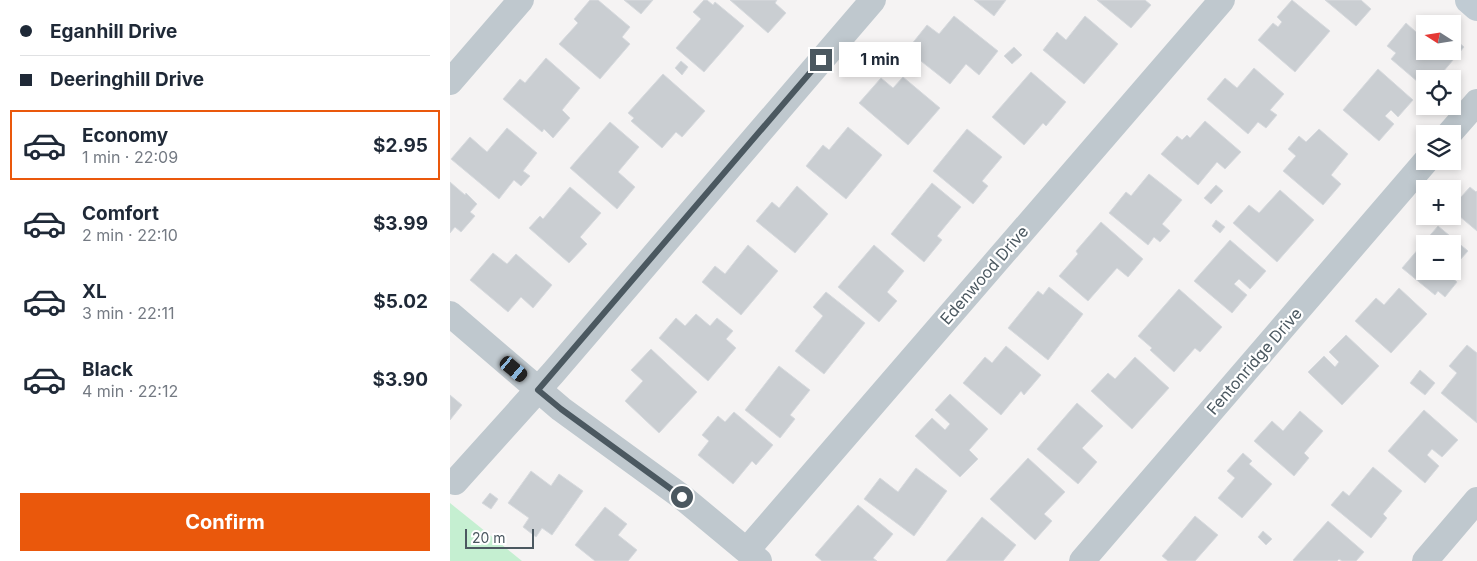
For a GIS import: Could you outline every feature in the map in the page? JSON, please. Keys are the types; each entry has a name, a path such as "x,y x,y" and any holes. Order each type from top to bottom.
{"main road":[{"path":"1469,0 1477,7"}],"street":[{"path":"450,82 521,0"},
{"path":"455,482 538,390 872,0"},
{"name":"Edenwood Drive","path":"753,556 1222,0"},
{"path":"1457,125 1477,102"},
{"name":"Fentonridge Drive","path":"1082,561 1418,170"},
{"path":"450,314 561,409 682,497 753,556"},
{"path":"1425,561 1477,500"}],"green space":[{"path":"450,503 522,561 450,561"}],"building":[{"path":"590,0 598,0 630,27 622,37 630,44 600,79 559,44 578,23 574,19"},
{"path":"624,0 653,0 641,14"},
{"path":"704,0 713,5 715,2 744,26 704,72 676,48 701,19 693,12"},
{"path":"730,0 777,0 775,3 786,13 768,33"},
{"path":"974,0 1006,0 994,16"},
{"path":"1097,0 1145,0 1151,5 1131,28"},
{"path":"1292,0 1330,31 1295,72 1258,40 1273,23 1278,27 1282,22 1277,17"},
{"path":"1325,0 1361,0 1371,9 1356,26"},
{"path":"954,16 998,51 979,75 966,64 950,84 907,50 927,25 939,34"},
{"path":"1085,16 1118,44 1084,84 1043,50 1057,32 1066,40"},
{"path":"1406,23 1416,32 1416,60 1453,60 1445,70 1416,70 1416,80 1391,59 1396,53 1387,46"},
{"path":"1014,47 1022,55 1012,64 1004,56"},
{"path":"546,58 580,88 562,110 570,118 553,138 544,129 542,132 503,99 520,79 525,83"},
{"path":"681,61 688,67 682,75 675,68"},
{"path":"1254,68 1284,94 1270,110 1277,115 1266,128 1258,122 1248,134 1207,99 1225,78 1237,88"},
{"path":"1378,69 1413,100 1398,117 1391,110 1385,116 1394,124 1379,141 1343,110"},
{"path":"1031,72 1066,102 1046,126 1043,123 1024,145 992,117"},
{"path":"663,74 705,111 682,137 676,132 662,148 631,121 634,118 628,113"},
{"path":"903,77 940,108 908,145 859,103 881,78 893,88"},
{"path":"1205,121 1241,152 1225,169 1217,162 1198,185 1161,154 1177,136 1182,140 1187,135 1190,138"},
{"path":"610,122 639,147 618,172 635,187 617,209 570,168"},
{"path":"848,127 882,155 846,199 806,166 823,145 829,150"},
{"path":"507,128 537,153 523,171 530,176 521,186 514,180 499,199 451,159 470,137 487,152"},
{"path":"967,129 1002,157 982,181 988,186 973,204 933,171"},
{"path":"1319,129 1348,154 1331,175 1341,184 1323,205 1283,171 1296,156 1288,149 1299,136 1306,142"},
{"path":"1149,174 1182,200 1162,224 1170,231 1160,242 1154,237 1148,245 1109,213 1126,192 1131,196"},
{"path":"450,182 465,195 466,193 477,204 470,212 475,216 461,232 455,227 450,233"},
{"path":"932,183 961,207 937,236 942,240 924,262 891,234"},
{"path":"1216,185 1223,191 1211,204 1204,198"},
{"path":"797,186 828,214 795,253 756,221 772,202 779,208"},
{"path":"570,187 601,213 580,237 587,244 569,263 529,228 540,216 543,219"},
{"path":"1470,187 1477,191 1477,231 1461,218 1461,197"},
{"path":"1280,190 1314,220 1277,262 1233,223 1249,205 1259,213"},
{"path":"1216,220 1225,227 1220,233 1212,226"},
{"path":"1101,222 1143,259 1128,277 1117,268 1088,301 1059,276 1078,254 1076,251"},
{"path":"1438,226 1449,235 1430,235"},
{"path":"1230,240 1266,271 1250,289 1239,279 1234,284 1247,295 1232,313 1194,281"},
{"path":"748,245 778,271 741,315 702,282 715,266 725,274"},
{"path":"874,245 904,271 887,292 897,301 879,322 838,287"},
{"path":"1461,245 1468,251 1461,259"},
{"path":"1416,252 1416,279 1402,268"},
{"path":"493,253 507,264 516,254 552,285 533,308 521,297 508,312 470,280"},
{"path":"1417,280 1455,280 1457,282 1445,297 1438,291 1435,295"},
{"path":"1049,287 1083,314 1048,360 1008,328 1038,291 1043,295"},
{"path":"1399,288 1427,314 1391,353 1355,321 1376,298 1384,305"},
{"path":"1179,289 1222,327 1200,352 1195,348 1174,372 1138,336"},
{"path":"826,292 865,323 824,374 795,351 823,316 813,307"},
{"path":"696,314 710,326 717,318 733,331 726,339 736,348 708,381 659,338 676,318 685,326"},
{"path":"1346,335 1379,366 1342,405 1308,372 1324,356 1335,367 1339,362 1329,352"},
{"path":"1467,345 1477,353 1477,423 1441,393 1457,373 1449,366"},
{"path":"1006,346 1041,375 1024,395 1021,391 1001,415 963,383 985,357 992,363"},
{"path":"651,349 697,392 659,433 625,401 643,381 631,370"},
{"path":"1135,357 1169,388 1132,429 1091,391 1108,373 1115,379"},
{"path":"779,366 810,390 790,415 795,419 780,438 745,410"},
{"path":"1420,370 1435,383 1425,395 1410,383"},
{"path":"950,394 988,429 969,450 978,459 960,477 915,436 932,418 945,430 950,424 935,410"},
{"path":"450,395 462,405 450,420"},
{"path":"1077,403 1103,426 1082,448 1097,462 1078,484 1037,449"},
{"path":"1424,410 1458,440 1442,457 1432,449 1427,455 1439,466 1425,483 1388,451"},
{"path":"1300,411 1323,431 1304,453 1309,458 1294,476 1254,441 1272,421 1283,431"},
{"path":"734,412 773,445 756,465 752,461 733,484 698,455 709,441 702,435 718,416 725,422"},
{"path":"1243,453 1252,461 1249,464 1272,484 1242,518 1218,498 1235,478 1227,471"},
{"path":"1028,458 1065,492 1044,514 1052,521 1035,540 990,499"},
{"path":"1373,467 1402,491 1383,514 1387,518 1371,538 1331,505 1343,491 1349,496"},
{"path":"916,468 947,491 914,536 864,499 880,478 898,492"},
{"path":"531,471 551,486 559,474 583,491 552,535 542,528 536,537 523,527 529,518 508,503"},
{"path":"490,493 498,499 491,509 482,503"},
{"path":"858,505 893,534 873,558 877,561 822,561 815,555"},
{"path":"605,507 627,524 618,535 637,550 628,561 595,561 575,545"},
{"path":"1195,516 1218,535 1195,561 1168,561 1162,556"},
{"path":"982,517 1016,545 1003,561 946,561"},
{"path":"1328,521 1364,552 1356,561 1342,561 1339,559 1337,561 1294,561 1293,560"},
{"path":"1263,531 1272,539 1266,545 1258,537"}],"route":[{"path":"682,497 561,409 538,390 821,60"}]}
